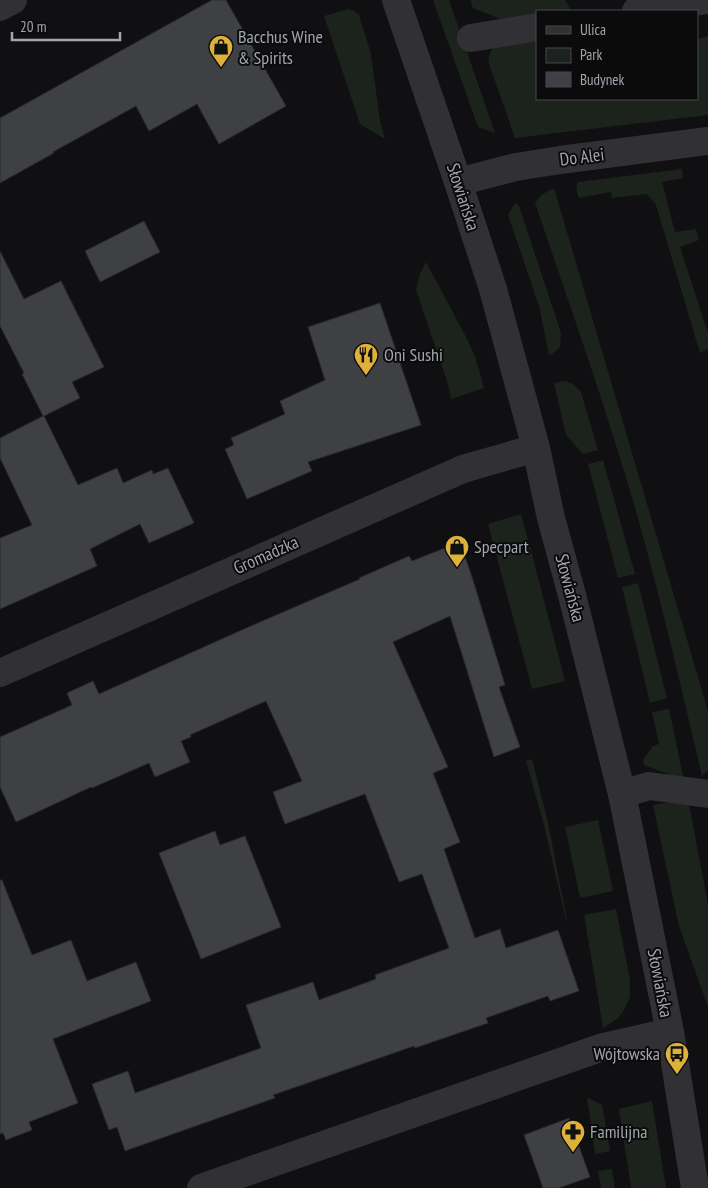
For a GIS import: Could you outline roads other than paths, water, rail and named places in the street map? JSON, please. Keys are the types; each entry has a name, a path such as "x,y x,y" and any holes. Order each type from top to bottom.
{"street":[{"path":"0,7 13,0"},
{"name":"Słowiańska","path":"396,0 493,289 536,448 622,794 670,1032 695,1188"},
{"path":"642,10 706,0"},
{"path":"471,38 536,27"},
{"name":"Do Alei","path":"458,182 525,166 560,160 708,141"},
{"name":"Gromadzka","path":"0,673 463,469 536,448"},
{"path":"622,794 649,786 708,794"},
{"path":"201,1188 600,1048 670,1032"}],"place":[{"name":"Bacchus Wine & Spirits","path":"221,68"},
{"name":"Oni Sushi","path":"366,376"},
{"name":"Specpart","path":"457,568"},
{"name":"Wójtowska","path":"677,1075"},
{"name":"Familijna","path":"573,1153"}]}
